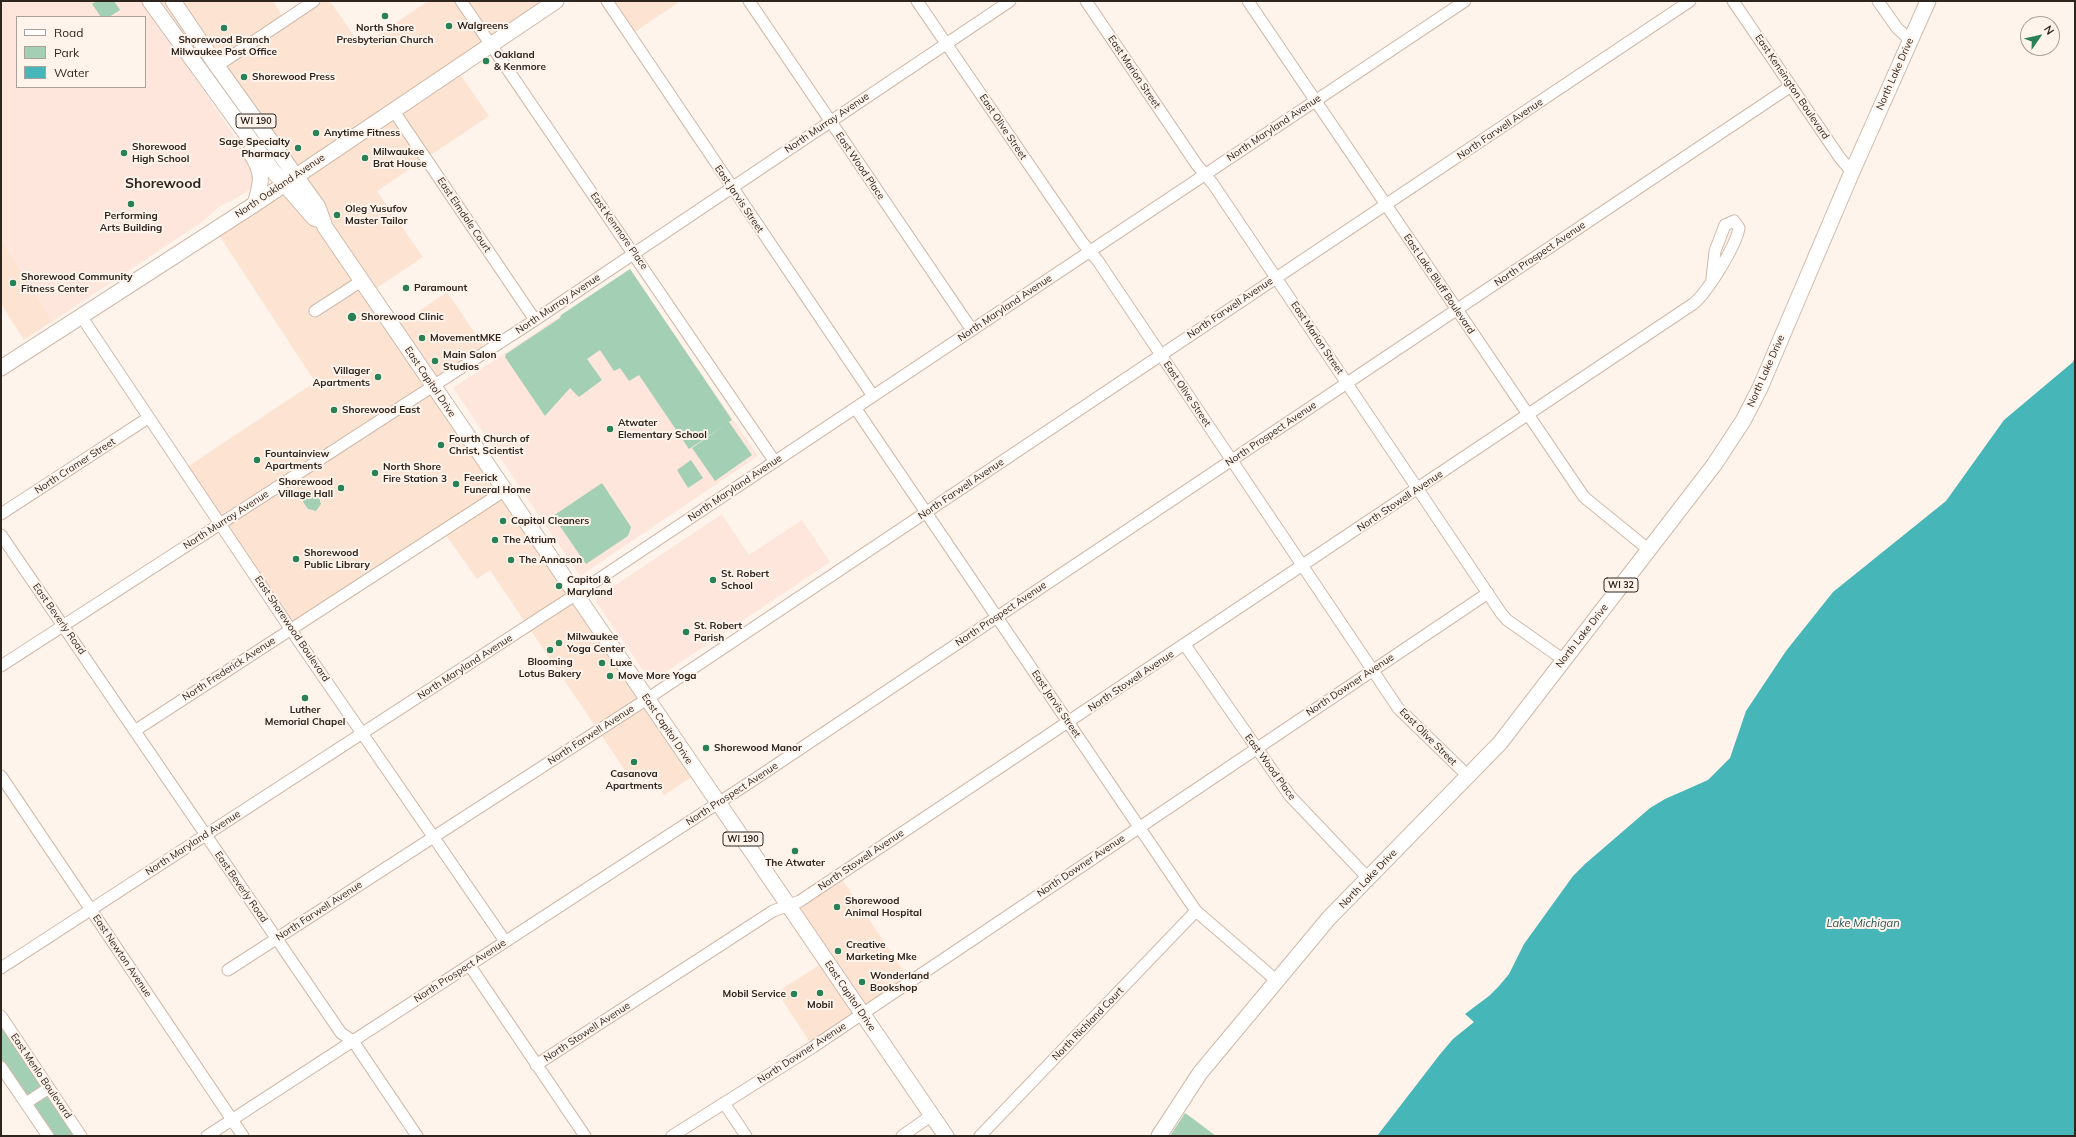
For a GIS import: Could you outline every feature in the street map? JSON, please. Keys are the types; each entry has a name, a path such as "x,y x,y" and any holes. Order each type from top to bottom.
{"main road":[{"name":"East Capitol Drive","path":"174,1 217,66 318,207 322,221 432,386 946,1136"},
{"name":"North Oakland Avenue","path":"1,368 255,204 556,1"},
{"name":"North Lake Drive","path":"1159,1136 1200,1073 1330,918 1500,743 1714,465 1743,421 1760,388 1852,172 1928,1"},
{"name":"East Capitol Drive","path":"155,7 214,91 283,184 314,218 322,221"},
{"path":"155,7 174,26 202,65 210,68 217,66"},
{"path":"214,91 220,106 257,165 261,182 255,204"}],"street":[{"path":"217,66 314,1"},
{"name":"East Kenmore Place","path":"461,1 490,46 634,253 775,462"},
{"name":"East Jarvis Street","path":"607,1 873,396"},
{"name":"East Wood Place","path":"749,1 972,330"},
{"name":"East Olive Street","path":"918,1 1160,355 1398,708 1468,776"},
{"name":"North Murray Avenue","path":"1,666 221,522 535,320 1010,1"},
{"name":"East Marion Street","path":"1086,1 1276,278 1507,620 1564,660"},
{"name":"East Lake Bluff Boulevard","path":"1248,1 1584,497 1649,550"},
{"name":"North Maryland Avenue","path":"1,968 576,595 1465,1"},
{"name":"North Farwell Avenue","path":"228,970 647,699 1160,355 1386,206 1690,1"},
{"name":"East Kensington Boulevard","path":"1733,1 1840,158 1852,172"},
{"path":"1878,1 1897,28 1910,40"},
{"name":"North Prospect Avenue","path":"208,1136 718,803 1458,310 1791,86"},
{"name":"East Elmdale Court","path":"393,110 535,320"},
{"name":"North Stowell Avenue","path":"536,1065 773,911 788,904 800,901 1185,645 1694,304 1703,295 1712,279"},
{"path":"315,311 362,280"},
{"name":"East Shorewood Boulevard","path":"81,316 148,418 221,522 291,630 505,941"},
{"name":"East Jarvis Street","path":"856,408 1196,911 1277,981"},
{"name":"North Cramer Street","path":"1,514 148,418"},
{"name":"North Frederick Avenue","path":"136,730 504,491"},
{"name":"East Beverly Road","path":"1,535 136,730 341,1033 353,1041 417,1136"},
{"name":"North Downer Avenue","path":"672,1136 813,1047 1256,749 1372,669 1488,593"},
{"name":"East Wood Place","path":"1185,645 1290,796 1368,878"},
{"name":"East Newton Avenue","path":"1,776 90,911 243,1136"},
{"name":"North Richland Court","path":"980,1136 1196,911"},
{"path":"470,966 584,1136"},
{"name":"East Menlo Boulevard","path":"1,1016 81,1136"},
{"path":"1,1066 48,1136"},
{"path":"26,1103 49,1088"},
{"path":"724,1103 746,1136"},
{"path":"902,1136 932,1115"}],"shaded area":[{"name":"Shorewood High School","path":"1,1 143,1 251,161 254,185 244,194 219,207 202,222 53,321 1,239"},
{"path":"161,1 273,1 285,20 314,1 330,1 361,46 428,1 556,1 456,68 489,116 377,191 423,257 371,292 394,328 447,292 487,351 433,386 698,773 664,795 647,771 632,781 490,570 477,579 445,534 291,630 184,469 315,382 215,229 289,181"},
{"path":"607,1 677,1 678,3 630,35"},
{"path":"1,239 53,321 24,340 1,304"},
{"name":"Atwater Elementary School","path":"630,269 758,456 580,576 453,388"},
{"name":"St. Robert School","path":"722,514 749,555 802,520 830,562 651,682 597,603 596,598"},
{"path":"839,875 910,980 813,1047 777,992 826,961 788,904"}],"green space":[{"path":"97,1 114,1 120,10 111,16 100,16 92,4"},
{"path":"630,269 732,420 729,422 752,455 715,481 692,448 725,425 689,449 639,375 629,381 620,368 614,371 600,350 587,359 602,380 579,397 570,388 545,416 505,357 506,354 560,318 561,315"},
{"path":"691,460 703,478 688,488 677,470"},
{"path":"602,483 631,527 628,536 586,564 553,516"},
{"path":"308,491 317,494 321,504 316,511 308,509 303,502 303,495"},
{"path":"1,1026 75,1136 51,1136 1,1062"},
{"path":"1185,1113 1188,1115 1216,1136 1170,1136"}],"water":[{"name":"Lake Michigan","path":"2075,356 2075,1136 1377,1136 1441,1053 1453,1039 1474,1022 1465,1014 1489,996 1509,974 1524,944 1573,876 1650,808 1665,799 1708,780 1730,758 1746,711 1786,651 1833,592 1946,501 2004,420 2073,362"}],"place":[{"name":"North Shore Presbyterian Church","path":"385,16"},
{"name":"Walgreens","path":"449,26"},
{"name":"Shorewood Branch Milwaukee Post Office","path":"224,28"},
{"name":"Oakland & Kenmore","path":"486,61"},
{"name":"Shorewood Press","path":"244,77"},
{"name":"Anytime Fitness","path":"316,133"},
{"name":"Sage Specialty Pharmacy","path":"298,148"},
{"name":"Shorewood High School","path":"124,153"},
{"name":"Milwaukee Brat House","path":"365,158"},
{"name":"Performing Arts Building","path":"131,204"},
{"name":"Oleg Yusufov Master Tailor","path":"337,215"},
{"name":"Shorewood Community Fitness Center","path":"13,283"},
{"name":"Paramount","path":"406,288"},
{"name":"Shorewood Clinic","path":"352,317"},
{"name":"MovementMKE","path":"422,338"},
{"name":"Main Salon Studios","path":"435,361"},
{"name":"Villager Apartments","path":"378,377"},
{"name":"Shorewood East","path":"334,410"},
{"name":"Atwater Elementary School","path":"610,429"},
{"name":"Fourth Church of Christ, Scientist","path":"441,445"},
{"name":"Fountainview Apartments","path":"257,460"},
{"name":"North Shore Fire Station 3","path":"375,473"},
{"name":"Feerick Funeral Home","path":"456,484"},
{"name":"Shorewood Village Hall","path":"341,488"},
{"name":"Capitol Cleaners","path":"503,521"},
{"name":"The Atrium","path":"495,540"},
{"name":"Shorewood Public Library","path":"296,559"},
{"name":"The Annason","path":"511,560"},
{"name":"St. Robert School","path":"713,580"},
{"name":"Capitol & Maryland","path":"559,586"},
{"name":"St. Robert Parish","path":"686,632"},
{"name":"Milwaukee Yoga Center","path":"559,643"},
{"name":"Blooming Lotus Bakery","path":"550,650"},
{"name":"Luxe","path":"602,663"},
{"name":"Move More Yoga","path":"610,676"},
{"name":"Luther Memorial Chapel","path":"305,698"},
{"name":"Shorewood Manor","path":"706,748"},
{"name":"Casanova Apartments","path":"634,762"},
{"name":"The Atwater","path":"795,851"},
{"name":"Shorewood Animal Hospital","path":"837,907"},
{"name":"Creative Marketing Mke","path":"838,951"},
{"name":"Wonderland Bookshop","path":"862,982"},
{"name":"Mobil","path":"820,993"},
{"name":"Mobil Service","path":"794,994"}],"district":[{"name":"Shorewood","path":"163,184"}]}
